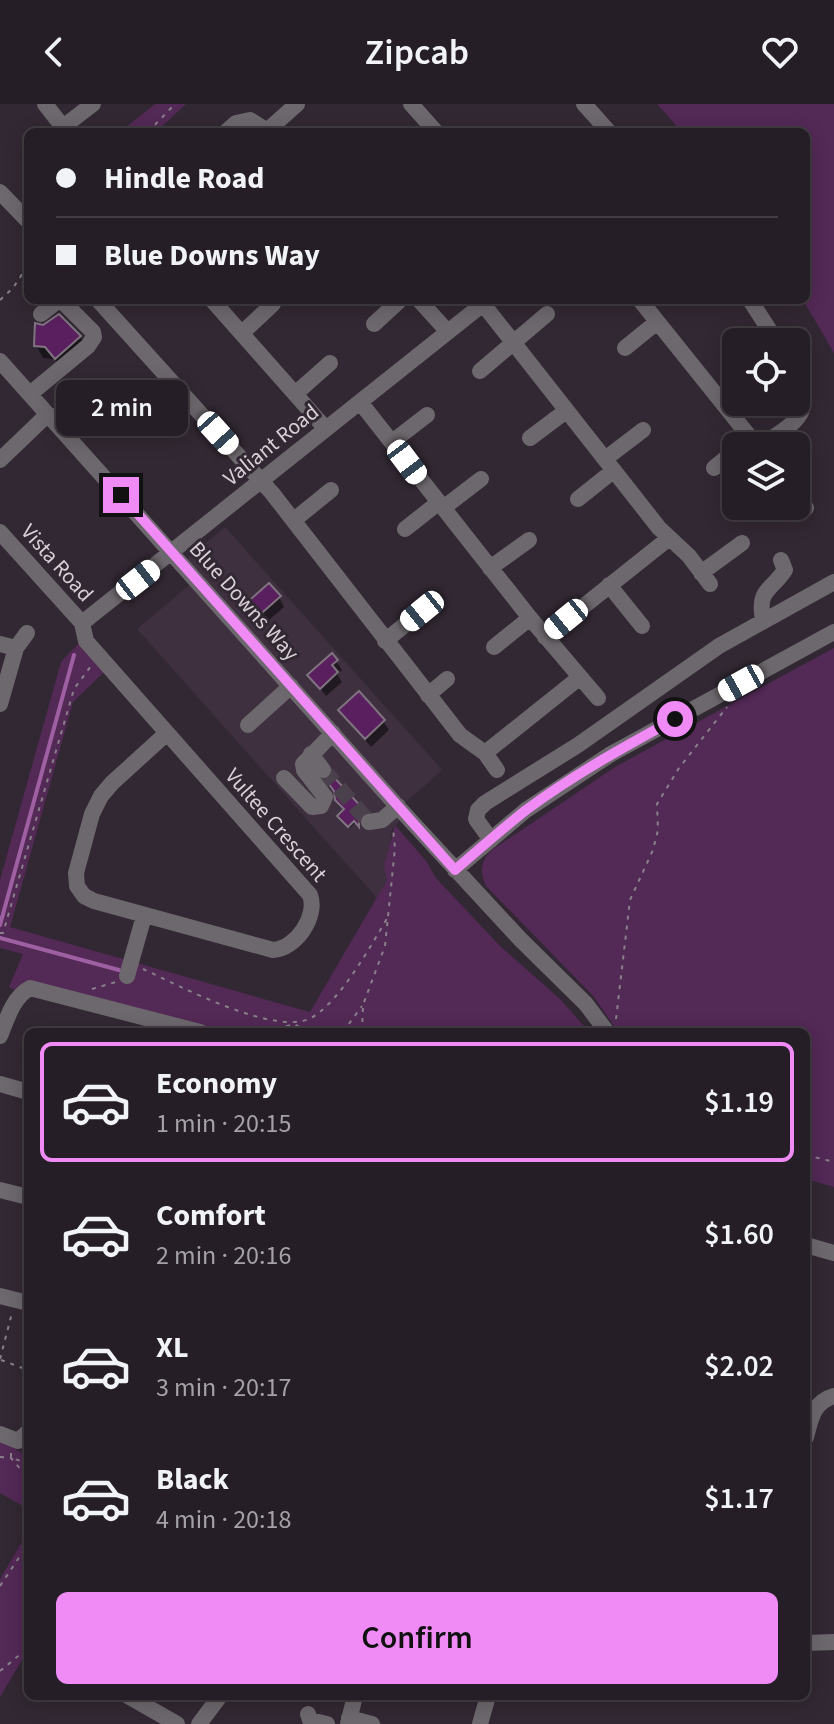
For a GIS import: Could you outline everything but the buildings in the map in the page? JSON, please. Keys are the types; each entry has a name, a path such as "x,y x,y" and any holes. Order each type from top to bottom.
{"street":[{"path":"45,104 63,127 93,104"},
{"path":"271,128 297,104"},
{"path":"411,104 432,128"},
{"path":"584,104 605,128"},
{"path":"230,128 236,123 250,120 263,128"},
{"path":"0,192 24,217"},
{"path":"41,314 55,304"},
{"path":"30,394 88,346 94,337 93,332 64,304"},
{"path":"102,304 262,481 463,739 485,753 497,770"},
{"path":"216,304 326,429"},
{"path":"242,333 273,304"},
{"path":"374,324 396,304"},
{"path":"423,304 448,332"},
{"name":"Valiant Road","path":"82,623 483,304"},
{"path":"487,304 566,411 668,539 681,549 706,579 742,543"},
{"path":"643,304 743,432"},
{"path":"753,304 768,328"},
{"path":"480,371 547,314"},
{"path":"625,348 657,322"},
{"name":"Blue Downs Way","path":"0,361 455,870 611,1026"},
{"path":"295,394 330,363"},
{"path":"360,402 545,637 598,698"},
{"path":"530,438 566,411"},
{"path":"0,460 48,414"},
{"path":"392,442 427,415"},
{"path":"771,432 797,416"},
{"path":"578,499 643,430"},
{"path":"714,468 722,461"},
{"path":"405,529 481,479"},
{"path":"294,520 331,490"},
{"name":"Vista Road","path":"0,532 82,623"},
{"path":"545,637 668,539"},
{"path":"490,568 529,540"},
{"path":"763,620 762,597 768,586 783,574 785,567 781,560"},
{"path":"491,840 476,819 480,807 578,745 719,646 834,582"},
{"path":"609,585 642,626"},
{"path":"385,641 422,611"},
{"path":"494,647 530,618"},
{"name":"Vultee Crescent","path":"82,623 86,641 308,892 313,908 296,939 280,950 144,916 84,896 77,886 76,873 92,814 101,796 167,733"},
{"path":"455,870 526,810 611,754 834,632"},
{"path":"0,704 8,646 27,633"},
{"path":"485,753 579,678"},
{"path":"428,695 447,679"},
{"path":"248,725 291,686"},
{"path":"284,778 312,807 321,806 325,797 303,767 311,754 333,733"},
{"path":"311,754 323,770"},
{"path":"369,822 382,820 398,806"},
{"path":"129,970 144,916"},
{"path":"1,1030 21,993 30,988 185,1028"},
{"path":"0,1084 24,1091"},
{"path":"0,1190 24,1196"},
{"path":"810,1246 834,1253"},
{"path":"810,1424 815,1408 834,1396"},
{"path":"0,1434 18,1441 24,1436"},
{"path":"810,1643 834,1642"},
{"path":"135,1700 177,1724"},
{"path":"199,1724 217,1700"},
{"path":"354,1700 349,1721 372,1724"},
{"path":"480,1724 487,1700"},
{"path":"308,1714 310,1720 327,1724"}],"path":[{"path":"152,128 175,104"},
{"path":"0,300 24,271"},
{"path":"0,933 3,933 74,689 99,656"},
{"path":"611,1026 630,900 653,850 658,830 657,804 679,768 732,700"},
{"path":"346,1028 363,1005 385,946 395,848 392,823"},
{"path":"280,1028 310,1018 327,1006 364,958 389,915"},
{"path":"94,989 109,986 129,970 219,1004 301,1028"},
{"path":"362,1028 363,1005"},
{"path":"810,1156 834,1162"},
{"path":"14,1300 0,1359 24,1368"},
{"path":"0,1457 11,1458 24,1473"},
{"path":"0,1586 24,1550"},
{"path":"0,1671 24,1651"}],"shaded area":[{"path":"155,104 186,104 160,128 125,128"},
{"path":"657,104 834,104 834,353 805,304 810,304 810,128 678,128"},
{"path":"225,527 442,770 399,808 405,815 392,829 387,880 377,898 137,629 195,580 181,564"},
{"path":"79,643 104,672 73,702 10,927 310,1012 387,880 384,866 395,825 427,862 435,877 500,946 561,1000 586,1028 209,1028 33,983 23,983 15,990 9,987 23,954 0,948 0,880 61,662"},
{"path":"834,648 834,1187 810,1180 810,1028 615,1028 594,997 486,886 482,876 483,862 492,850 615,767"},
{"path":"0,1440 24,1455 24,1507 0,1493"},
{"path":"24,1539 24,1657 0,1697 0,1579"}],"waterway":[{"path":"0,925 74,655"},
{"path":"0,938 119,970"}],"tunnel":[{"path":"323,770 369,822"}],"route":[{"path":"121,495 455,870 526,810 558,788 675,719"}]}
